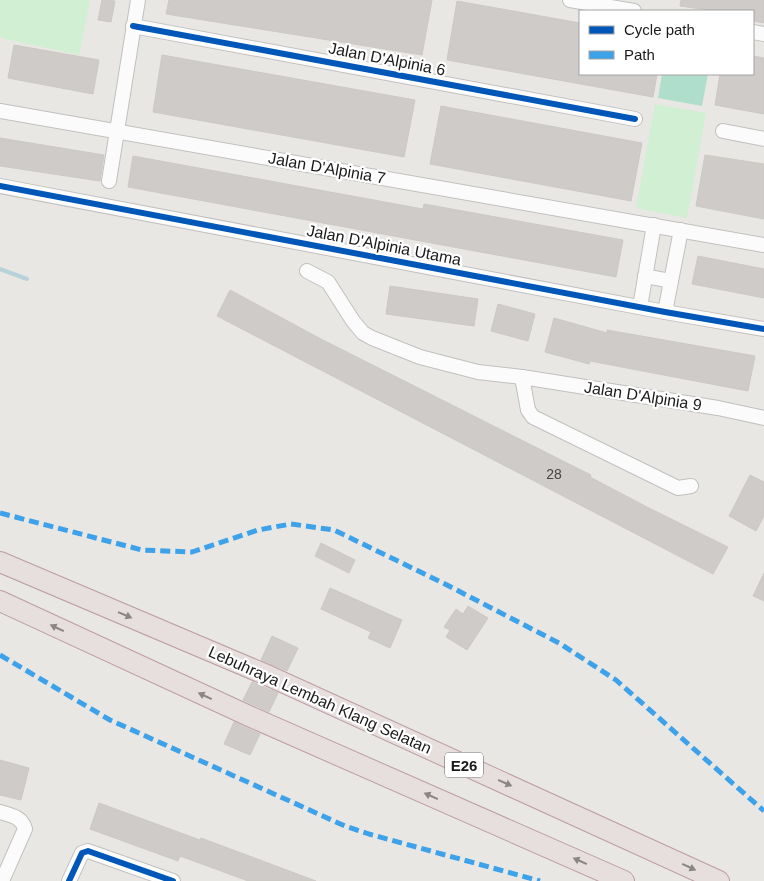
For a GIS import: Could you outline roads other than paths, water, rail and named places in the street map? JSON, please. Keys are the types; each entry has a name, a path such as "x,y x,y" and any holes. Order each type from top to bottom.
{"highway":[{"name":"Lebuhraya Lembah Klang Selatan","path":"0,562 263,674 719,881"},
{"name":"E26","path":"0,601 249,716 624,881"}],"street":[{"path":"109,182 138,0"},
{"path":"570,0 628,10"},
{"name":"Jalan D'Alpinia 6","path":"134,26 635,119"},
{"name":"Jalan D'Alpinia 7","path":"0,110 764,245"},
{"path":"724,131 764,138"},
{"name":"Jalan D'Alpinia Utama","path":"0,186 665,312 764,329"},
{"path":"640,307 654,225"},
{"path":"665,312 681,230"},
{"name":"Jalan D'Alpinia 9","path":"307,271 328,282 363,333 420,357 478,372 522,377 718,408 764,418"},
{"path":"645,276 671,281"},
{"path":"522,377 528,410 533,417 678,488 691,486"},
{"path":"0,812 14,816 24,823 25,829 2,881"},
{"path":"69,881 82,853 88,851 173,881"}],"waterway":[{"path":"0,269 27,279"}]}
